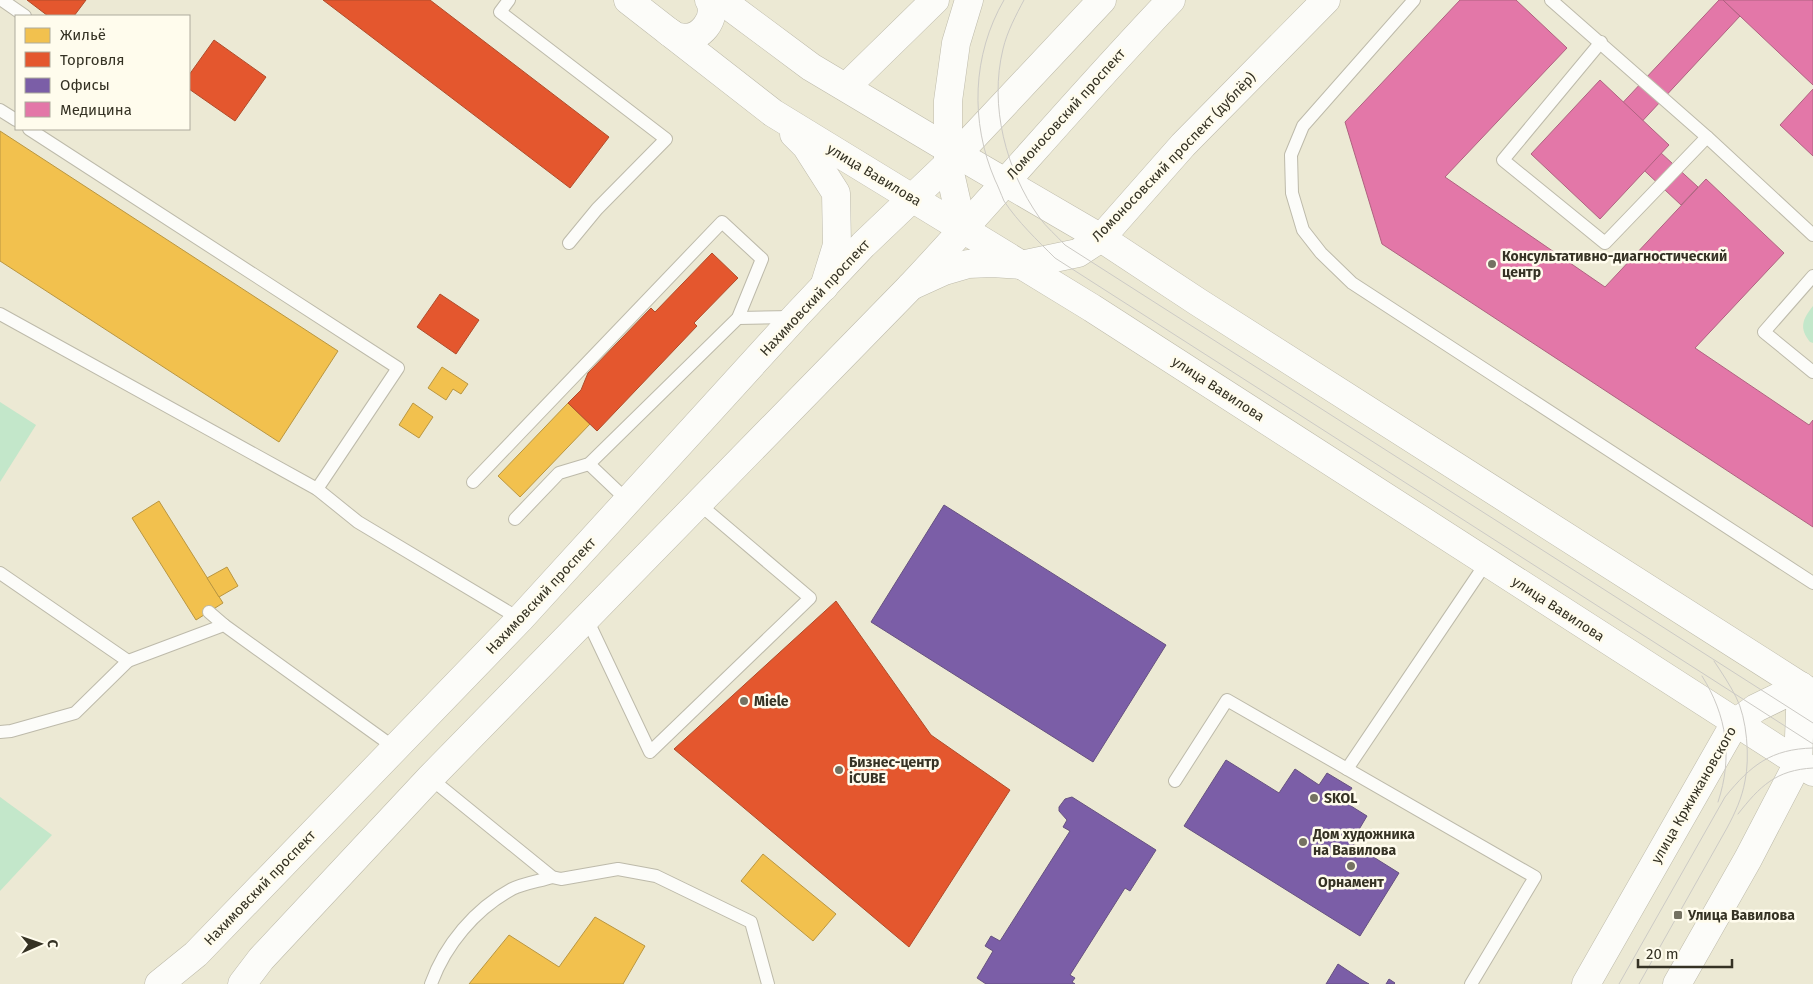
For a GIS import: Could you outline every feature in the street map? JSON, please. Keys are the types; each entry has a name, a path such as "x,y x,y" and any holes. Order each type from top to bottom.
{"main road":[{"name":"улица Вавилова","path":"628,0 773,113 1098,312 1806,768"},
{"path":"669,32 681,38 694,36 705,29 711,17 711,4 709,0"},
{"path":"721,0 811,67 951,156 1005,183 1101,238 1807,690 1806,768 1748,859 1677,984"},
{"path":"846,88 935,0"},
{"path":"242,984 261,959 430,778 964,230 951,156 948,100 956,43 969,0"},
{"path":"912,198 1102,0"},
{"name":"Ломоносовский проспект","path":"964,230 1104,70 1171,0"},
{"name":"Ломоносовский проспект (дублёр)","path":"911,286 944,271 968,264 1021,265 1078,253 1101,238 1183,145 1326,0"},
{"path":"773,113 806,146 836,192 838,245 824,287"},
{"name":"Нахимовский проспект","path":"159,984 196,954 520,619 796,316 863,245 912,198"},
{"name":"улица Кржижановского","path":"1586,984 1735,723 1756,708 1807,690"}],"lane":[{"path":"2,0 24,15"},
{"path":"508,0 500,12 666,138 597,210 569,243"},
{"path":"1414,0 1303,126 1291,155 1292,193 1303,230 1321,253 1352,283 1813,583"},
{"path":"1552,0 1707,137 1813,235"},
{"path":"1601,42 1503,160 1604,243 1707,137"},
{"path":"0,110 15,119"},
{"path":"31,130 398,368 317,489"},
{"path":"474,482 722,222 762,259 738,318 589,464 559,473 515,519"},
{"path":"1813,276 1764,332 1813,372"},
{"path":"0,314 317,489 358,522 520,619"},
{"path":"738,318 796,316"},
{"path":"589,464 628,502"},
{"path":"586,617 650,752 810,598 698,503"},
{"path":"1347,770 1486,563"},
{"path":"0,573 128,661"},
{"path":"209,612 224,625 395,748"},
{"path":"0,732 11,731 75,713 128,661 224,625"},
{"path":"1176,781 1227,700 1535,877 1471,984"},
{"path":"430,778 552,877 561,879 618,869 656,876 751,922 768,984"},
{"path":"431,984 457,936 479,912 513,889 552,877"}],"green space":[{"path":"1813,306 1813,343 1810,342 1804,332 1803,324"},
{"path":"0,402 36,425 0,482"},
{"path":"0,797 52,835 0,891"}],"building: Жильё":[{"path":"0,131 338,351 279,442 0,261"},
{"path":"442,367 468,384 461,394 453,389 446,400 428,388"},
{"path":"413,403 433,417 419,438 399,425"},
{"path":"568,403 590,424 520,497 498,476"},
{"path":"159,501 223,603 196,620 132,518"},
{"path":"227,567 238,586 219,597 207,578"},
{"path":"763,854 836,914 813,941 741,881"},
{"path":"595,917 645,946 623,984 469,984 509,935 559,967"}],"building: Торговля":[{"path":"27,0 86,0 75,15 47,15"},
{"path":"323,0 430,0 609,137 570,188"},
{"path":"214,40 266,77 235,121 190,90 190,74"},
{"path":"712,253 738,278 694,323 697,326 597,431 568,403 581,390 588,373 651,308 655,312"},
{"path":"440,294 479,320 456,354 417,327"},
{"name":"Бизнес-центр iCUBE","path":"836,601 931,735 1010,790 909,947 674,749"}],"building: Офисы":[{"path":"944,505 1166,645 1093,762 871,622"},
{"path":"1226,760 1279,793 1295,769 1319,785 1327,773 1352,788 1343,801 1367,816 1351,843 1399,873 1360,936 1184,826"},
{"path":"1072,797 1156,850 1130,891 1125,888 1070,975 1075,978 1072,982 1075,984 986,984 977,978 993,951 985,946 991,936 1000,941 1070,831 1063,827 1067,820 1059,811 1059,807 1065,799"},
{"path":"1338,964 1362,980 1369,984 1326,984"},
{"path":"1389,979 1395,983 1386,984"}],"building: Медицина":[{"name":"Консультативно-диагностический центр","path":"1460,0 1516,0 1567,48 1445,177 1605,287 1706,179 1784,253 1695,348 1809,425 1813,420 1813,527 1382,244 1345,122"},
{"path":"1719,0 1723,0 1740,16 1635,129 1698,187 1681,205 1599,128"},
{"path":"1723,0 1812,0 1813,85"},
{"path":"1600,80 1669,145 1600,219 1531,154"},
{"path":"1813,89 1813,156 1780,125"}],"tram line":[{"path":"1004,0 993,21 980,66 978,112 981,135 987,158 1004,201 1022,224 1055,258 1813,744"},
{"path":"1024,0 1009,30 999,71 998,93 1003,137 1017,179 1027,199 1039,217 1065,245 1813,723"},
{"path":"1639,984 1727,828 1744,787 1747,750 1743,716 1734,693 1714,661"},
{"path":"1702,676 1717,706 1725,737 1725,769 1718,802"},
{"path":"1619,984 1725,797 1744,776 1763,761 1785,752 1813,748"},
{"path":"1738,814 1754,795 1770,781 1789,772 1813,768"}],"place":[{"name":"Консультативно-диагностический центр","path":"1492,264"},
{"name":"Miele","path":"744,701"},
{"name":"Бизнес-центр iCUBE","path":"839,770"},
{"name":"SKOL","path":"1314,798"},
{"name":"Дом художника на Вавилова","path":"1303,842"},
{"name":"Орнамент","path":"1351,866"},
{"name":"Улица Вавилова","path":"1678,915"}]}
